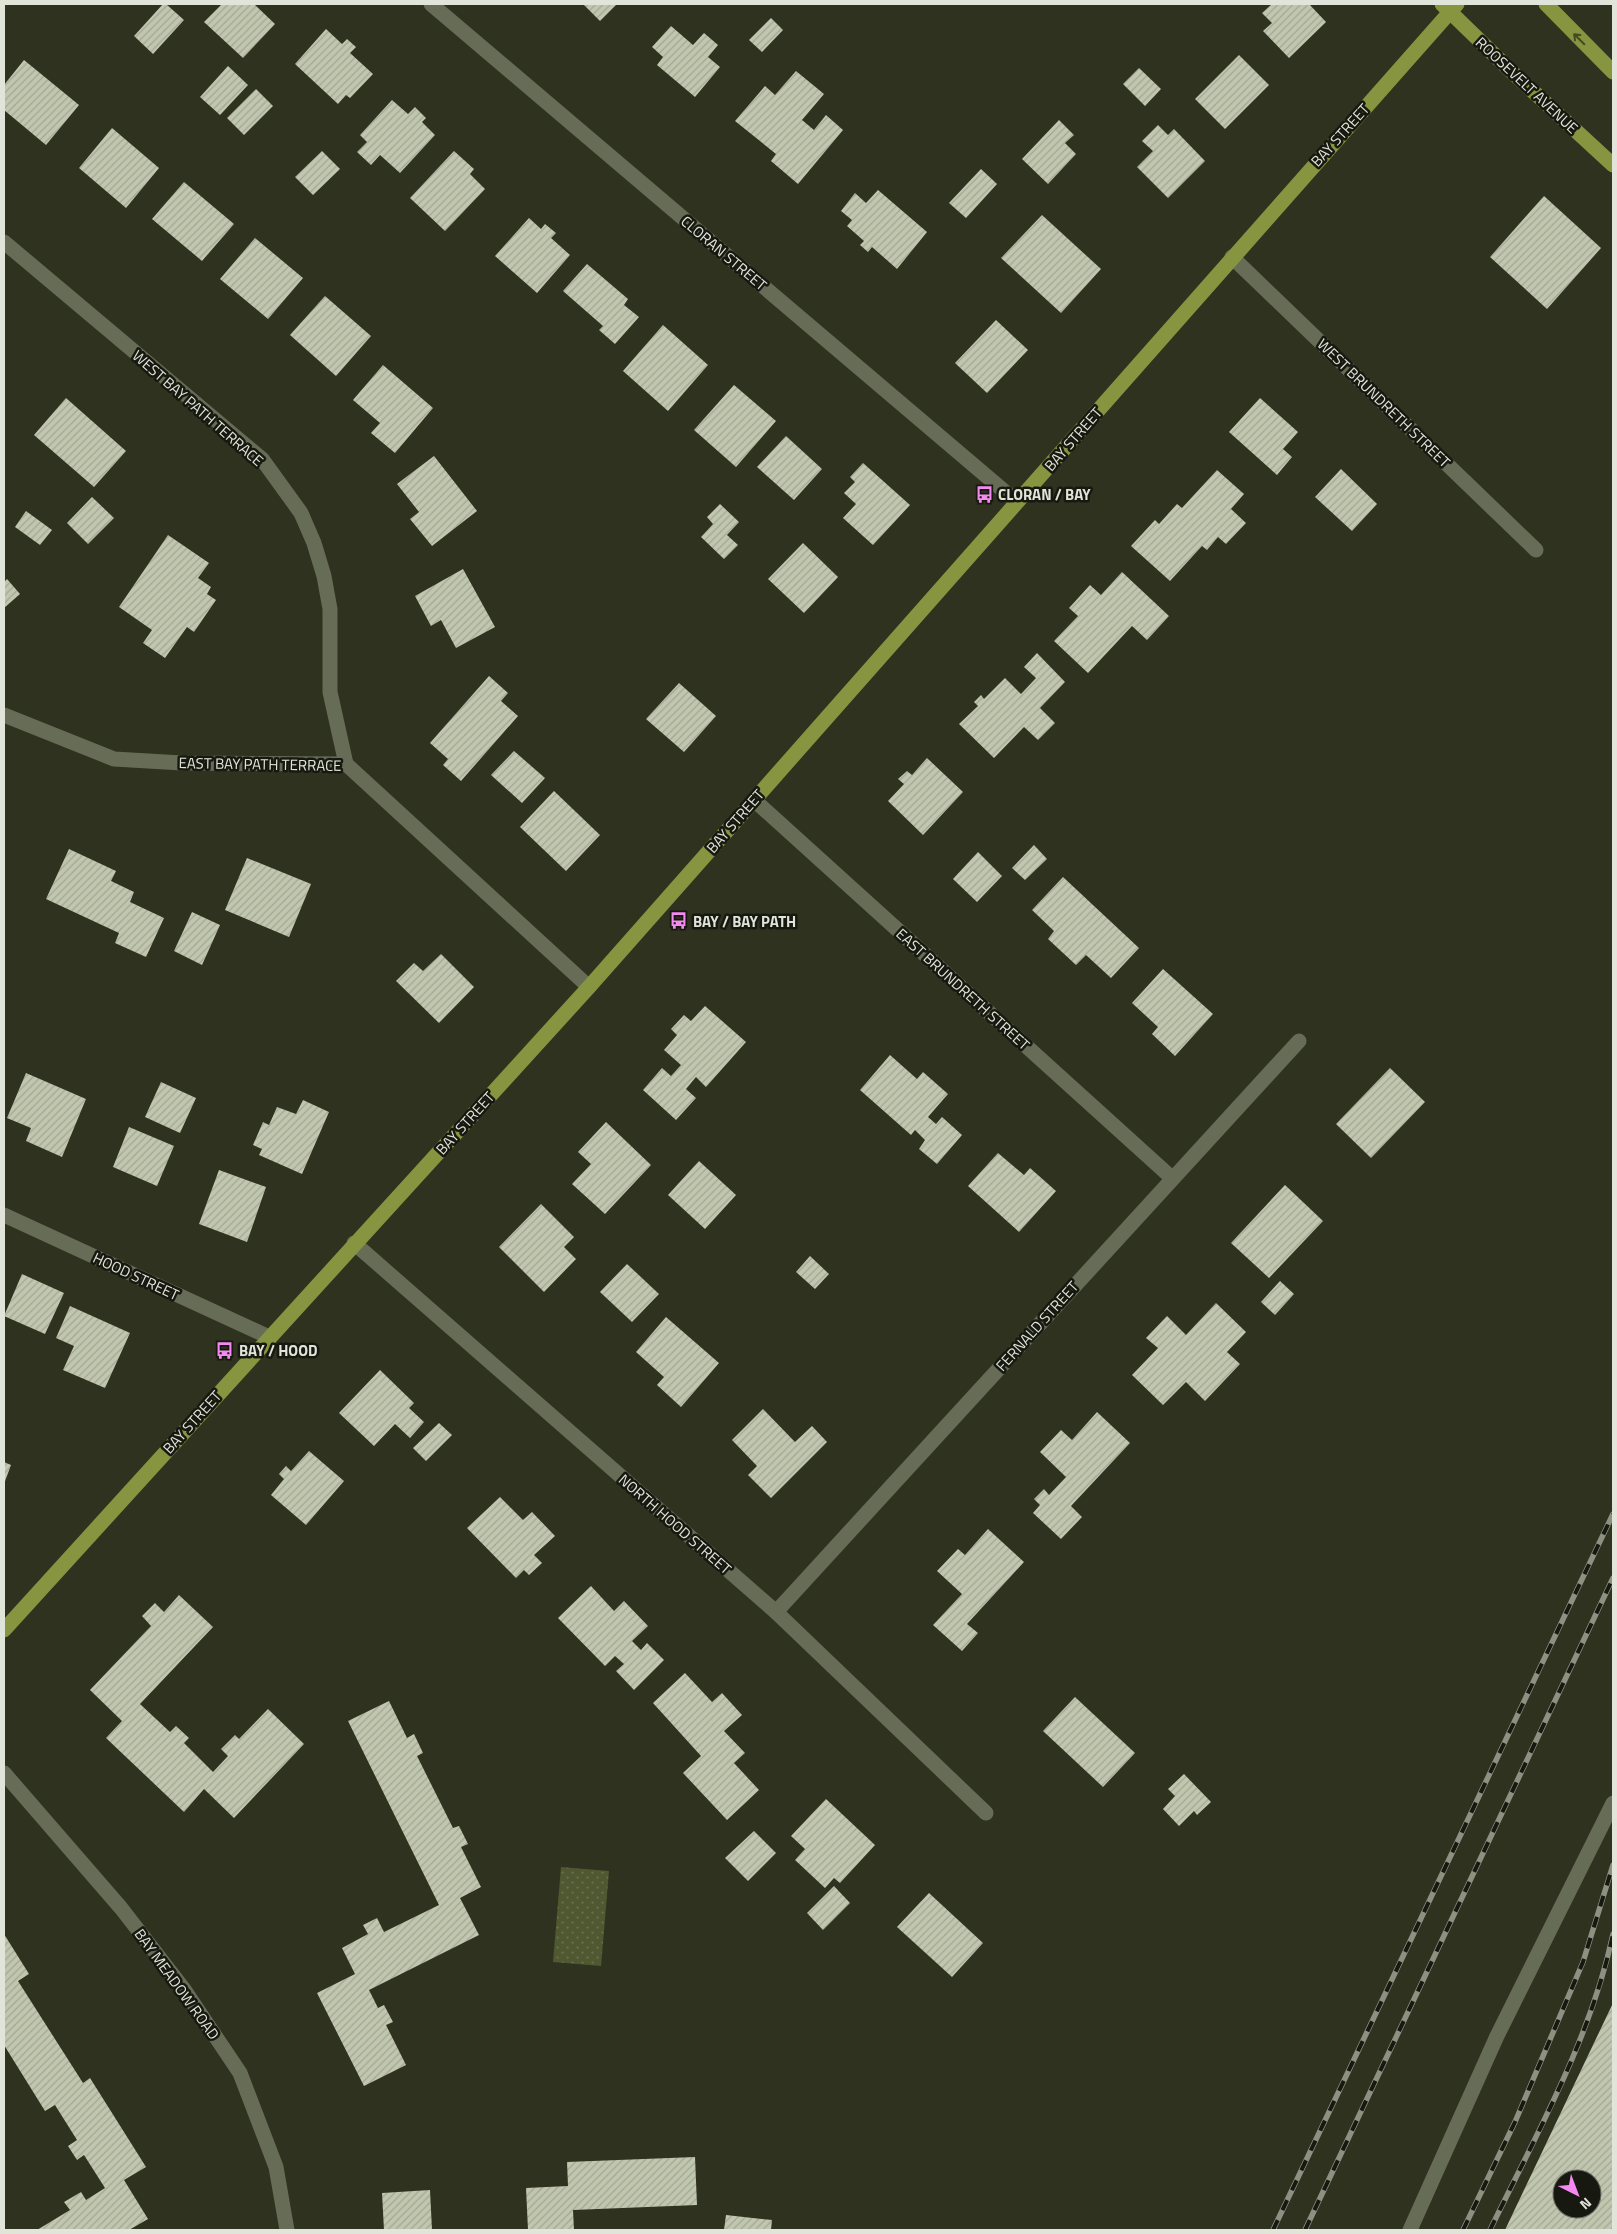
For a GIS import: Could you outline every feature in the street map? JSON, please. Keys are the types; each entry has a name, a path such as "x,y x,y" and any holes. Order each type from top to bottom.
{"main road":[{"path":"1546,4 1613,72"},
{"name":"BAY STREET","path":"4,1630 589,986 1017,502 1450,6"},
{"name":"ROOSEVELT AVENUE","path":"1450,6 1613,165"}],"street":[{"name":"CLORAN STREET","path":"431,4 1017,502"},
{"name":"WEST BAY PATH TERRACE","path":"4,242 262,459 302,513 317,552 330,609 330,692 346,764"},
{"name":"WEST BRUNDRETH STREET","path":"1232,257 1536,550"},
{"name":"EAST BAY PATH TERRACE","path":"4,715 114,759 182,763 346,764 589,986"},
{"name":"EAST BRUNDRETH STREET","path":"754,800 1172,1178"},
{"name":"FERNALD STREET","path":"776,1612 1299,1040"},
{"name":"HOOD STREET","path":"4,1215 269,1337"},
{"name":"NORTH HOOD STREET","path":"354,1243 776,1612 986,1814"},
{"name":"BAY MEADOW ROAD","path":"4,1772 121,1908 178,1981 240,2073 276,2167 287,2230"},
{"path":"1410,2230 1497,2036 1613,1803"}],"green space":[{"path":"561,1867 609,1871 601,1966 553,1962"}],"building":[{"path":"163,4 166,4 184,20 153,54 134,36"},
{"path":"222,4 254,4 275,24 243,58 204,22"},
{"path":"583,4 617,4 600,21"},
{"path":"1272,4 1309,4 1326,22 1289,58 1263,31 1272,23 1262,13"},
{"path":"771,18 783,30 762,52 749,40"},
{"path":"671,26 693,45 704,33 718,45 708,57 720,67 695,97 657,65 663,57 652,47"},
{"path":"326,29 342,44 347,39 356,47 350,53 373,74 350,98 346,95 338,104 295,64"},
{"path":"1239,55 1269,85 1225,129 1195,99"},
{"path":"24,60 79,105 46,145 4,110 4,85"},
{"path":"228,66 248,85 220,115 200,97"},
{"path":"1139,68 1161,89 1145,106 1123,84"},
{"path":"796,71 824,94 802,120 814,130 826,115 843,130 798,184 771,161 776,154 735,121 765,86 775,95"},
{"path":"256,89 273,106 244,135 227,118"},
{"path":"392,100 408,114 415,107 426,118 422,122 435,135 400,173 380,155 371,165 357,152 367,142 360,135"},
{"path":"1059,120 1074,135 1065,143 1076,154 1048,184 1022,159"},
{"path":"1158,125 1168,135 1174,129 1205,161 1168,198 1137,167 1153,151 1142,141"},
{"path":"112,128 159,168 126,208 79,168"},
{"path":"322,151 340,169 313,195 295,177"},
{"path":"454,151 474,169 470,174 485,189 445,231 410,198"},
{"path":"981,169 997,184 966,218 949,203"},
{"path":"184,182 234,224 202,261 152,219"},
{"path":"878,190 927,232 897,269 872,247 868,252 860,245 864,241 847,226 852,220 841,211 855,193 866,203"},
{"path":"1544,196 1601,248 1547,309 1490,257"},
{"path":"1042,215 1101,269 1061,313 1001,258"},
{"path":"529,218 541,229 545,224 556,233 551,238 570,255 537,293 495,256"},
{"path":"255,238 303,278 268,319 220,279"},
{"path":"587,264 628,299 624,305 639,317 615,344 599,330 603,326 563,291"},
{"path":"325,296 371,336 336,376 290,335"},
{"path":"996,320 1028,350 987,393 955,363"},
{"path":"663,325 708,365 668,411 623,371"},
{"path":"383,365 433,408 395,453 371,433 380,423 353,400"},
{"path":"734,385 776,421 736,467 694,430"},
{"path":"66,398 126,451 94,487 34,435"},
{"path":"1260,398 1298,432 1283,449 1292,457 1277,475 1229,432"},
{"path":"786,436 822,469 794,500 757,467"},
{"path":"434,456 477,511 432,546 410,519 419,512 397,484"},
{"path":"863,463 910,505 873,545 843,518 856,504 844,493 855,482 850,477"},
{"path":"1341,469 1377,504 1352,531 1315,497"},
{"path":"1217,470 1244,494 1231,509 1246,523 1226,544 1218,537 1207,550 1202,546 1170,581 1131,546 1155,520 1159,524 1177,504 1182,508"},
{"path":"92,497 114,518 88,544 67,523"},
{"path":"720,504 739,522 727,535 738,545 724,559 701,537 713,524 707,517"},
{"path":"26,511 52,530 40,545 15,527"},
{"path":"168,535 209,563 198,578 211,587 207,594 216,600 194,632 187,627 165,658 143,643 152,630 119,607"},
{"path":"803,543 838,577 804,613 768,579"},
{"path":"463,569 495,627 456,648 441,620 431,626 415,596"},
{"path":"1122,572 1169,616 1147,640 1132,626 1088,673 1054,641 1078,616 1069,608 1090,585 1101,595"},
{"path":"7,579 20,594 4,608 4,582"},
{"path":"1037,653 1065,682 1040,708 1055,723 1038,740 1024,727 994,758 959,724 978,706 974,702 981,695 984,699 1005,678 1021,694 1036,678 1024,667"},
{"path":"489,676 508,693 501,701 518,716 461,781 443,765 448,759 430,743"},
{"path":"679,683 716,716 684,752 646,719"},
{"path":"514,751 545,778 522,803 491,775"},
{"path":"927,758 963,792 923,835 888,801 904,784 898,779 907,771 912,775"},
{"path":"554,791 600,835 566,871 520,827"},
{"path":"1034,845 1047,859 1025,880 1012,868"},
{"path":"69,849 116,871 111,881 134,892 130,902 164,918 146,957 115,943 119,933 46,899"},
{"path":"978,852 1002,876 977,902 953,879"},
{"path":"247,858 311,884 289,937 225,910"},
{"path":"1063,877 1139,948 1111,978 1086,955 1076,965 1048,939 1054,931 1032,910"},
{"path":"192,912 220,925 202,965 174,951"},
{"path":"441,954 474,987 439,1023 396,981 414,963 423,971"},
{"path":"1163,969 1213,1014 1175,1056 1152,1034 1158,1027 1132,1003"},
{"path":"705,1006 746,1042 706,1087 696,1077 686,1089 696,1098 676,1120 643,1090 662,1068 671,1076 681,1065 664,1050 677,1035 671,1029 684,1015 691,1021"},
{"path":"890,1055 917,1079 923,1072 948,1094 928,1117 936,1124 942,1117 962,1135 937,1164 919,1149 925,1140 915,1130 911,1135 860,1090"},
{"path":"1390,1068 1425,1102 1371,1158 1336,1124"},
{"path":"26,1073 86,1099 62,1157 26,1141 31,1128 7,1118"},
{"path":"161,1082 196,1098 180,1133 145,1117"},
{"path":"303,1100 329,1112 302,1174 259,1155 262,1149 253,1145 263,1122 269,1125 277,1107 296,1114"},
{"path":"606,1122 651,1165 605,1214 572,1184 591,1164 578,1152"},
{"path":"129,1127 174,1146 157,1186 113,1167"},
{"path":"998,1153 1024,1175 1030,1168 1056,1191 1019,1232 968,1186"},
{"path":"699,1161 736,1195 705,1229 668,1195"},
{"path":"219,1170 266,1187 247,1242 199,1224"},
{"path":"1285,1185 1323,1221 1269,1278 1231,1243"},
{"path":"541,1204 574,1237 564,1247 576,1259 544,1292 499,1247"},
{"path":"810,1256 829,1274 815,1289 796,1272"},
{"path":"627,1264 659,1294 632,1322 600,1292"},
{"path":"22,1274 64,1293 45,1334 4,1316"},
{"path":"1280,1281 1294,1294 1275,1315 1261,1302"},
{"path":"1216,1303 1246,1332 1227,1352 1240,1364 1205,1401 1186,1382 1163,1405 1132,1375 1158,1348 1146,1338 1167,1316 1186,1335"},
{"path":"70,1306 130,1333 105,1388 63,1370 74,1346 56,1338"},
{"path":"666,1317 719,1363 681,1407 657,1385 664,1377 636,1352"},
{"path":"380,1370 414,1403 409,1408 424,1422 410,1438 395,1424 374,1446 339,1413"},
{"path":"763,1409 795,1442 812,1426 827,1442 771,1498 748,1475 757,1466 732,1440"},
{"path":"1097,1412 1130,1443 1071,1506 1082,1517 1061,1539 1033,1513 1040,1505 1034,1499 1044,1489 1049,1495 1066,1477 1040,1452 1061,1430 1072,1440"},
{"path":"439,1423 452,1435 426,1461 413,1448"},
{"path":"309,1451 344,1481 306,1525 271,1495 284,1479 279,1474 286,1466 291,1471"},
{"path":"4,1462 11,1465 4,1484"},
{"path":"500,1497 523,1520 532,1512 555,1536 534,1555 542,1563 529,1575 524,1570 516,1578 467,1528"},
{"path":"988,1529 1024,1562 967,1624 978,1633 962,1651 933,1625 962,1594 937,1571 958,1549 965,1555"},
{"path":"591,1586 614,1611 624,1601 648,1626 632,1641 641,1650 647,1643 664,1660 634,1690 616,1671 624,1664 615,1656 605,1666 558,1618"},
{"path":"179,1595 213,1627 140,1704 170,1732 176,1726 189,1738 184,1743 213,1772 228,1756 221,1749 235,1735 239,1739 268,1709 304,1744 234,1818 204,1789 184,1812 106,1738 122,1721 90,1690 151,1626 142,1616 155,1603 164,1612"},
{"path":"685,1673 712,1702 722,1693 742,1715 724,1731 745,1753 734,1763 759,1790 727,1820 683,1773 701,1756 653,1703"},
{"path":"1075,1697 1135,1753 1103,1787 1043,1731"},
{"path":"389,1701 407,1738 414,1734 423,1753 417,1756 453,1828 459,1826 468,1844 461,1847 481,1887 460,1898 479,1935 369,1990 378,2008 384,2005 393,2022 386,2025 406,2065 364,2086 317,1993 355,1974 342,1948 368,1934 363,1925 377,1918 384,1932 439,1905 348,1721"},
{"path":"1184,1774 1211,1802 1197,1815 1194,1811 1179,1826 1163,1809 1175,1796 1168,1789"},
{"path":"826,1799 875,1845 840,1883 834,1878 825,1888 795,1860 805,1849 791,1836"},
{"path":"754,1831 776,1853 748,1881 725,1858"},
{"path":"834,1886 850,1903 823,1930 807,1913"},
{"path":"929,1893 983,1943 952,1977 897,1927"},
{"path":"4,1934 29,1974 18,1981 83,2083 90,2078 146,2167 124,2180 148,2219 129,2230 37,2230 70,2210 64,2202 81,2192 86,2200 105,2188 84,2155 77,2160 68,2146 77,2140 55,2105 45,2111 4,2045"},
{"path":"1613,2003 1613,2230 1505,2230"},
{"path":"695,2157 697,2205 573,2210 574,2230 528,2230 526,2188 568,2186 567,2162"},
{"path":"430,2190 432,2230 384,2230 382,2193"},
{"path":"726,2215 772,2220 771,2230 724,2230"}],"railway":[{"path":"1273,2230 1613,1514"},
{"path":"1305,2230 1613,1578"},
{"path":"1463,2230 1515,2122 1583,1962 1613,1865"},
{"path":"1490,2230 1577,2048 1591,2011 1613,1934"}],"place":[{"name":"CLORAN / BAY","path":"984,494"},
{"name":"BAY / BAY PATH","path":"679,921"},
{"name":"BAY / HOOD","path":"225,1350"}]}
